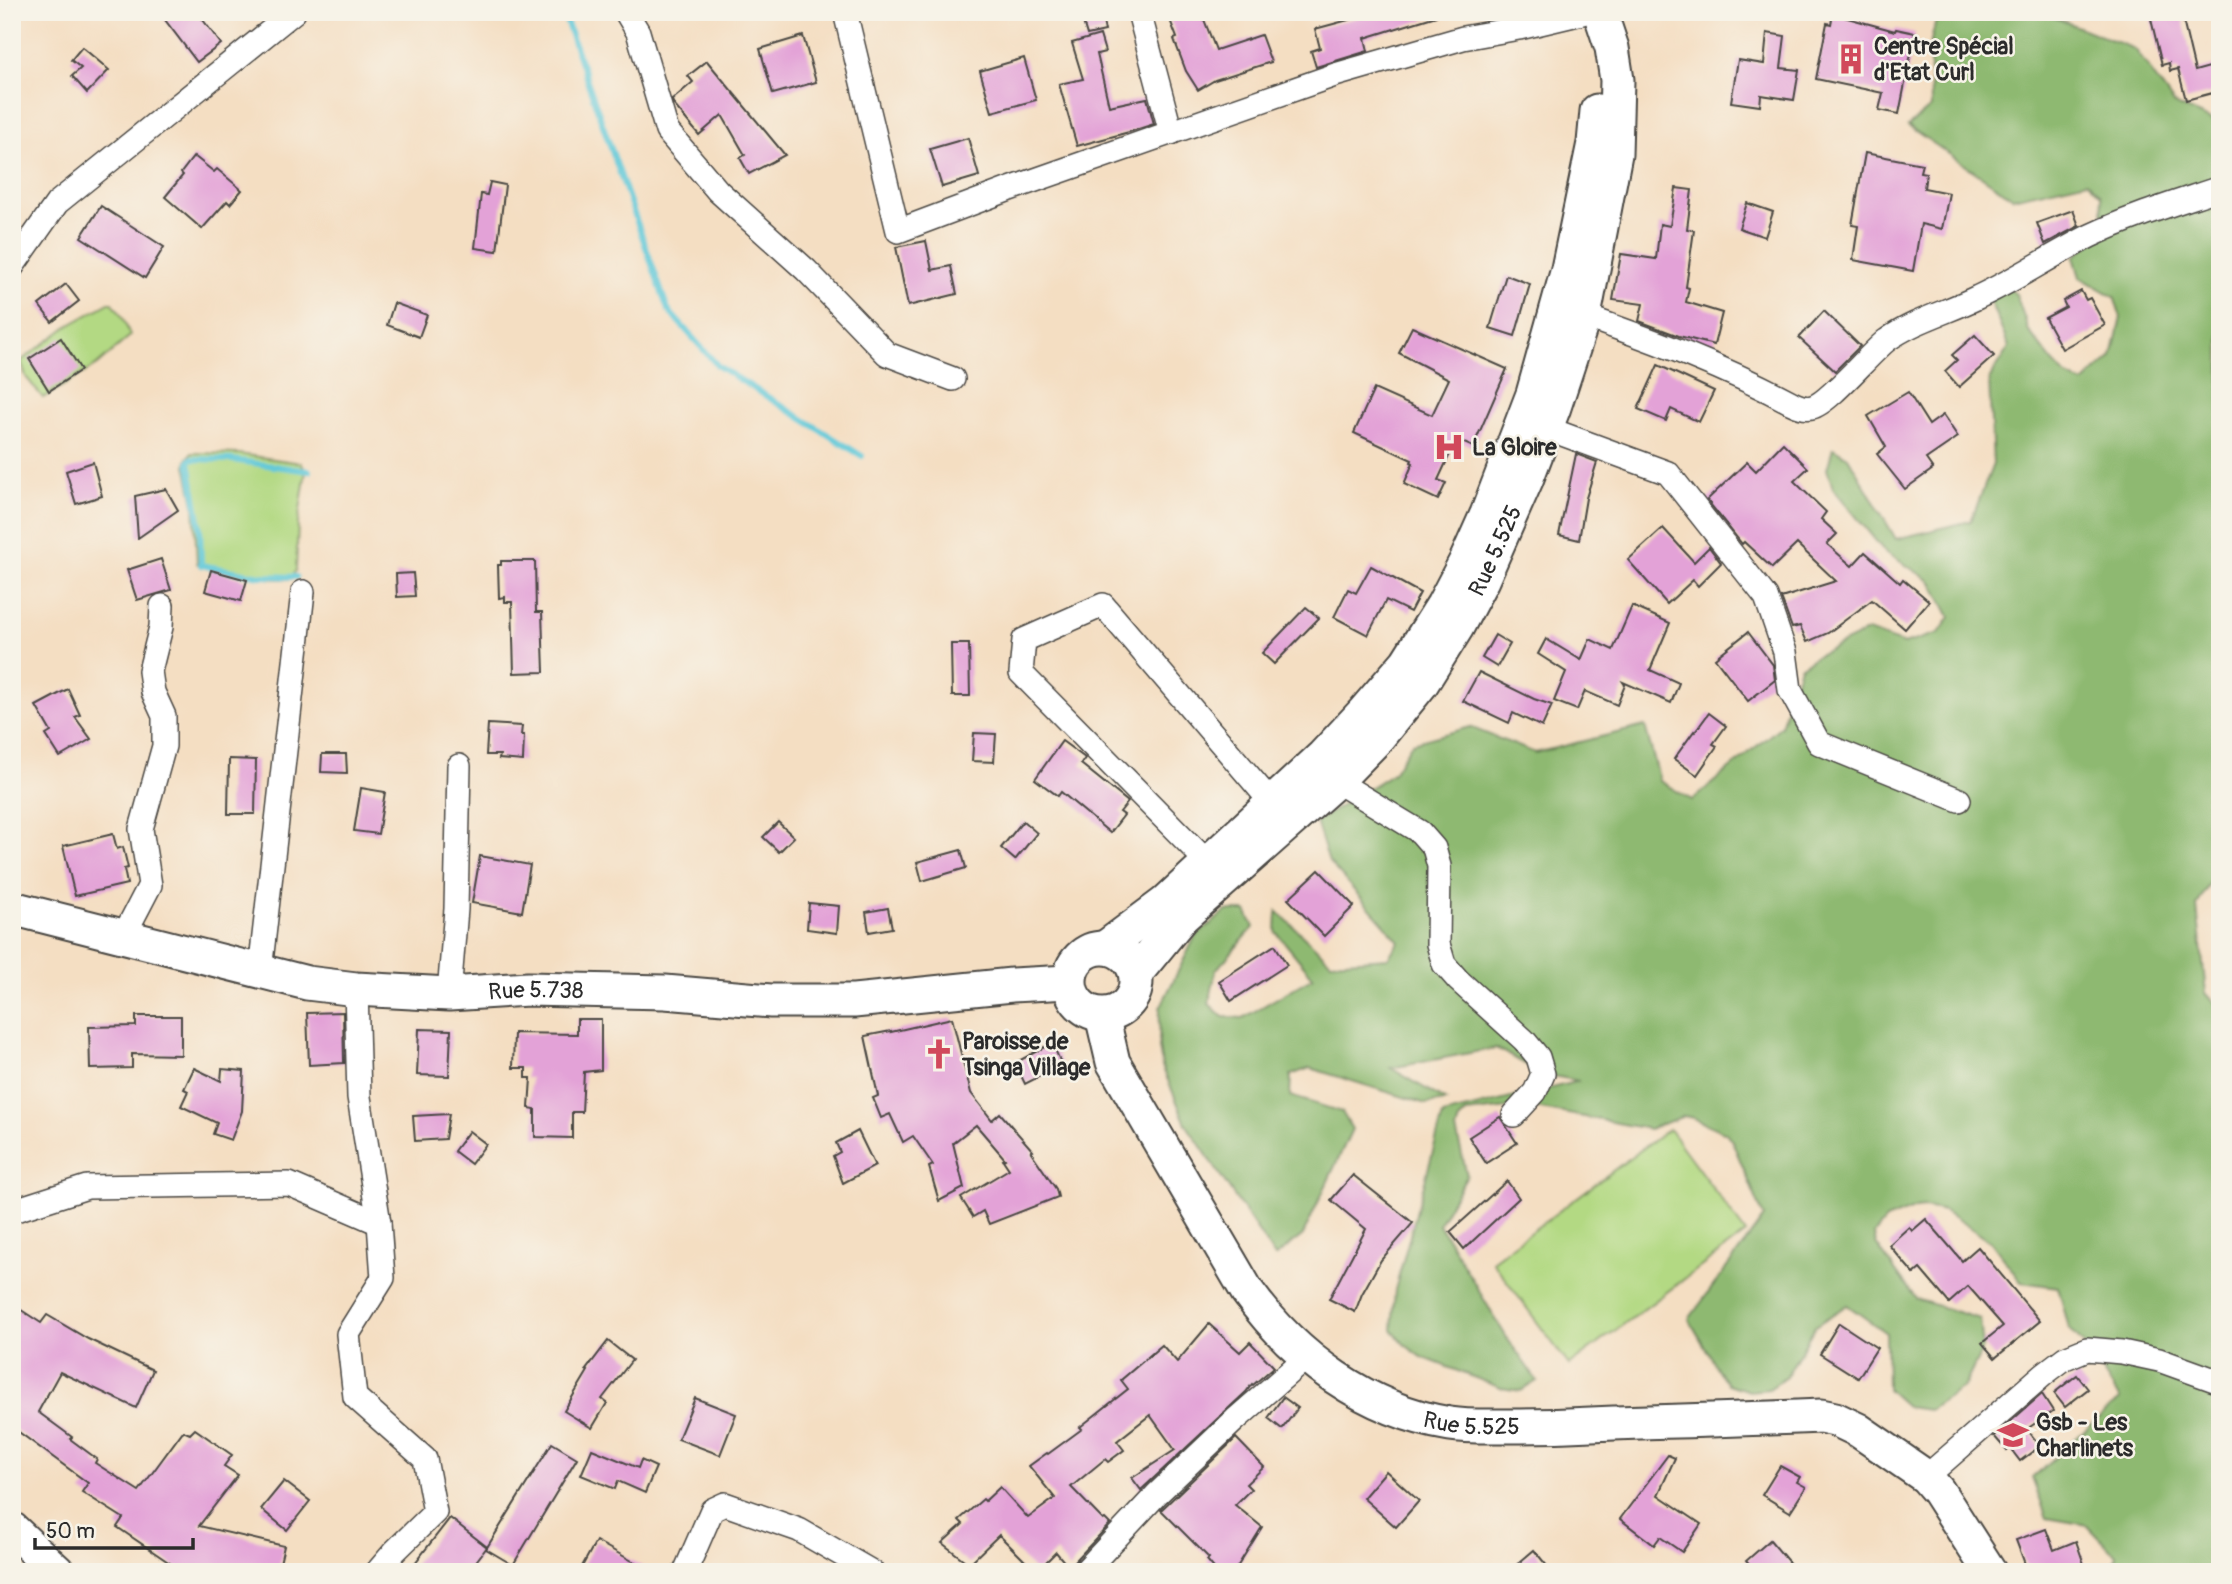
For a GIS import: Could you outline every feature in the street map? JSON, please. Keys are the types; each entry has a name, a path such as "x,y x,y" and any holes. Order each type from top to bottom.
{"street":[{"path":"12,267 57,203 294,12"},
{"path":"626,12 638,32 667,131 718,191 806,270 887,355 953,379"},
{"path":"845,12 898,231 1275,96 1395,57 1463,38 1588,13"},
{"path":"1139,12 1171,133"},
{"name":"Rue 5.525","path":"1136,973 1181,918 1336,780 1375,741 1422,683 1482,580 1546,428 1584,316 1615,154 1617,80 1612,48 1588,13"},
{"name":"Rue 5.525","path":"1106,947 1165,904 1322,756 1407,662 1443,605 1466,561 1509,460 1561,298 1594,143 1597,77 1588,13"},
{"path":"1584,316 1673,348 1801,407 1812,407 1826,399 1887,341 1905,329 2004,285 2090,236 2129,219 2220,188"},
{"path":"1546,428 1668,473 1766,597 1785,652 1790,690 1819,743 1959,800"},
{"path":"260,971 303,592"},
{"path":"1208,863 1021,673 1024,640 1103,605 1272,803"},
{"path":"124,934 149,885 141,829 164,746 164,716 153,692 150,671 161,627 162,606"},
{"path":"449,994 456,909 459,766"},
{"path":"1336,780 1420,832 1434,848 1439,866 1438,944 1444,964 1524,1040 1538,1057 1543,1074 1535,1092 1514,1115"},
{"name":"Rue 5.738","path":"12,908 124,934 307,983 356,989 449,994 528,989 665,992 771,1001 854,1001 1069,982"},
{"path":"1106,947 1125,955 1136,973 1135,993 1121,1009 1102,1014 1092,1013 1083,1008 1071,992 1069,982 1075,961 1093,948 1106,947"},
{"path":"356,989 359,1097 379,1223 383,1278 348,1334 355,1397 425,1459 435,1512 377,1572"},
{"name":"Rue 5.525","path":"1102,1014 1113,1062 1247,1291 1273,1324 1308,1356 1361,1394 1422,1418 1452,1424 1548,1426 1821,1416 1835,1419 1857,1430 1926,1477 1938,1491 1990,1572"},
{"path":"12,1211 87,1187 289,1184 379,1223"},
{"path":"1926,1477 2044,1374 2065,1358 2088,1349 2122,1352 2159,1360 2220,1382"},
{"path":"1084,1572 1157,1494 1234,1420 1308,1356"},
{"path":"685,1572 712,1510 725,1504 799,1530 872,1572"},
{"path":"12,1529 58,1572"}],"green space":[{"path":"1938,12 2053,12 2053,17 2135,49 2174,104 2216,122 2220,177 2220,868 2197,906 2206,993 2220,1009 2220,1572 2112,1572 2116,1555 2087,1525 2047,1518 2032,1478 2120,1399 2088,1349 2069,1328 2058,1287 2021,1282 1991,1242 1945,1211 1916,1208 1886,1220 1874,1234 1876,1244 1916,1299 1980,1319 1983,1348 1964,1387 1929,1410 1907,1407 1887,1389 1886,1333 1847,1305 1815,1326 1786,1377 1769,1389 1749,1391 1728,1384 1722,1377 1689,1319 1764,1217 1732,1141 1726,1133 1684,1116 1649,1129 1525,1106 1466,1113 1459,1120 1456,1130 1467,1175 1439,1224 1507,1338 1537,1381 1521,1391 1501,1388 1422,1357 1405,1345 1392,1330 1395,1290 1443,1115 1579,1081 1543,1074 1496,1048 1391,1068 1446,1101 1426,1104 1310,1068 1291,1075 1290,1096 1342,1112 1352,1129 1303,1235 1275,1257 1186,1124 1162,1066 1159,1047 1160,1008 1195,937 1226,911 1246,911 1254,927 1216,970 1209,1004 1223,1017 1243,1018 1313,977 1276,932 1277,911 1331,962 1388,958 1399,941 1329,862 1316,822 1393,773 1412,743 1470,727 1535,753 1645,726 1660,781 1692,800 1781,726 1800,667 1816,656 1868,631 1904,644 1939,633 1950,617 1932,582 1884,551 1833,488 1827,469 1833,448 1848,457 1896,539 1971,521 1993,464 1989,380 2009,347 1987,294 2004,285 2016,294 2029,331 2066,376 2083,383 2112,357 2121,317 2114,297 2080,277 2074,257 2104,232 2101,195 2087,181 2013,198 1908,126 1931,107 1930,45"},
{"path":"113,303 130,336 97,365 43,398 26,377 21,361 68,326"},
{"path":"192,453 239,454 301,463 306,471 298,523 296,570 291,579 274,579 200,566 197,563 194,504 186,465"},
{"path":"1669,1129 1746,1233 1569,1365 1492,1261"}],"building":[{"path":"159,12 197,12 221,44 197,62"},
{"path":"1080,12 1101,12 1105,31 1087,35"},
{"path":"1167,12 1201,12 1216,50 1261,35 1271,62 1215,80 1198,90 1186,71"},
{"path":"1378,12 1435,12 1436,16 1365,38 1368,51 1316,67 1311,51 1320,48 1315,29"},
{"path":"2181,12 2195,71 2220,64 2220,91 2186,100 2178,69 2170,71 2169,63 2162,65 2150,15"},
{"name":"Centre Spécial d'Etat Curl","path":"1833,14 1895,31 1915,33 1899,114 1879,110 1883,93 1816,79 1827,23 1831,24"},
{"path":"1767,33 1785,36 1781,68 1799,70 1794,100 1761,95 1760,106 1731,102 1738,60 1764,64"},
{"path":"1100,35 1105,52 1097,54 1109,106 1147,98 1154,124 1077,146 1059,84 1083,79 1072,43"},
{"path":"803,36 816,82 773,94 760,49"},
{"path":"82,47 109,70 87,93 72,76 81,68 71,60"},
{"path":"1024,58 1036,100 992,112 980,71"},
{"path":"707,61 785,155 749,174 740,158 745,155 722,115 699,135 674,105 672,100 693,82 688,76"},
{"path":"968,138 979,176 942,187 930,149"},
{"path":"1865,153 1922,164 1920,172 1926,173 1924,188 1949,193 1942,229 1921,224 1913,271 1853,260 1858,226 1852,225"},
{"path":"194,156 214,172 217,169 242,190 230,204 227,201 202,229 165,197"},
{"path":"490,182 505,185 497,251 475,248 481,194 487,195"},
{"path":"1676,188 1692,190 1687,229 1694,230 1686,302 1722,313 1714,345 1639,321 1643,304 1613,300 1621,254 1656,259 1660,224 1670,226"},
{"path":"1747,203 1773,212 1765,237 1739,228"},
{"path":"101,206 164,247 145,278 81,237"},
{"path":"2073,210 2079,226 2045,244 2037,223"},
{"path":"926,241 932,270 951,266 957,294 908,306 896,247"},
{"path":"1506,275 1530,284 1515,336 1490,328"},
{"path":"66,284 79,301 52,322 39,305"},
{"path":"2081,291 2086,300 2090,298 2105,325 2062,349 2045,318 2066,307 2063,301"},
{"path":"394,303 427,315 419,337 387,325"},
{"path":"1824,311 1860,346 1835,371 1799,338"},
{"path":"1412,327 1507,369 1473,447 1462,442 1460,445 1455,443 1438,480 1446,483 1438,500 1404,484 1412,460 1354,433 1374,389 1432,415 1449,379 1399,353"},
{"path":"1975,335 1994,356 1959,387 1945,371 1957,360 1952,355"},
{"path":"61,338 81,370 49,391 29,359"},
{"path":"1658,365 1714,391 1699,422 1671,409 1666,421 1638,409"},
{"path":"1908,392 1929,425 1943,415 1958,437 1926,459 1933,469 1905,489 1877,454 1886,447 1868,416"},
{"path":"1783,443 1808,468 1794,481 1826,512 1821,519 1837,534 1827,544 1852,566 1865,552 1900,583 1903,579 1929,601 1905,629 1872,600 1828,633 1807,642 1800,626 1792,628 1781,598 1836,581 1797,544 1772,568 1744,542 1742,544 1707,500 1747,462 1756,471"},
{"path":"1576,454 1597,462 1586,498 1579,540 1559,535"},
{"path":"93,462 102,496 76,504 66,471"},
{"path":"166,489 178,510 138,538 135,496"},
{"path":"1663,528 1694,562 1709,547 1721,563 1698,586 1693,580 1667,604 1628,560"},
{"path":"161,559 171,590 137,600 127,570"},
{"path":"501,561 535,561 536,612 542,612 544,672 514,673 512,602 505,602 505,597 499,598 498,565 501,565"},
{"path":"1371,566 1420,593 1410,612 1386,600 1368,635 1334,617 1348,589 1356,593"},
{"path":"211,570 247,580 241,601 205,591"},
{"path":"413,573 415,596 397,597 396,574"},
{"path":"1632,606 1670,623 1650,670 1679,683 1671,703 1623,682 1625,685 1617,705 1585,691 1577,710 1554,701 1566,672 1538,654 1546,639 1581,660 1590,639 1613,650"},
{"path":"1306,607 1319,618 1274,664 1262,653"},
{"path":"1748,632 1773,665 1775,680 1748,701 1715,658"},
{"path":"1495,635 1510,644 1497,667 1482,658"},
{"path":"951,644 969,644 970,696 952,696"},
{"path":"1479,672 1552,705 1542,727 1513,713 1509,723 1463,701"},
{"path":"68,689 80,715 75,717 91,739 60,757 46,735 51,732 36,706"},
{"path":"1709,713 1726,726 1713,744 1717,746 1697,775 1674,759"},
{"path":"488,724 522,726 523,761 499,759 500,755 486,755"},
{"path":"974,733 996,734 994,762 972,761"},
{"path":"1062,741 1085,758 1081,764 1128,802 1120,812 1124,815 1110,833 1061,792 1058,796 1035,779"},
{"path":"322,754 346,754 347,773 321,772"},
{"path":"229,759 256,760 255,814 228,814"},
{"path":"361,788 385,792 378,834 354,831"},
{"path":"1023,821 1037,833 1015,860 1001,848"},
{"path":"778,822 794,837 779,852 763,837"},
{"path":"113,834 117,849 123,847 128,868 124,869 127,884 75,896 63,846"},
{"path":"961,850 966,868 922,881 917,862"},
{"path":"480,856 530,865 522,912 472,903"},
{"path":"1319,870 1354,906 1324,936 1288,899"},
{"path":"809,903 839,906 837,933 807,929"},
{"path":"888,908 892,928 869,932 866,912"},
{"path":"1275,945 1287,965 1231,1001 1219,981"},
{"path":"343,1012 344,1063 309,1065 307,1013"},
{"path":"136,1016 181,1016 181,1055 132,1054 132,1068 90,1069 89,1027 136,1026"},
{"path":"952,1018 971,1093 992,1120 1000,1113 1033,1151 1031,1152 1056,1189 1058,1197 989,1224 983,1211 973,1217 961,1198 1009,1169 1003,1160 1005,1159 976,1125 953,1143 964,1188 939,1201 929,1167 933,1165 913,1136 903,1142 890,1114 881,1118 873,1098 878,1096 865,1036"},
{"path":"577,1019 601,1019 601,1070 584,1072 582,1112 572,1112 572,1138 535,1137 535,1109 529,1108 531,1078 526,1078 526,1068 513,1068 514,1033 577,1034"},
{"path":"419,1029 451,1030 449,1076 417,1075"},
{"path":"1052,1043 1062,1065 1025,1084 1015,1063"},
{"path":"194,1068 221,1081 222,1069 244,1071 242,1111 231,1140 213,1134 217,1123 181,1106 188,1091 184,1089"},
{"path":"449,1114 445,1139 415,1141 413,1116"},
{"path":"1500,1117 1517,1143 1486,1163 1469,1137"},
{"path":"469,1131 486,1144 471,1164 454,1151"},
{"path":"858,1131 875,1166 843,1183 833,1156 840,1152 836,1143"},
{"path":"1353,1175 1413,1223 1381,1260 1355,1312 1329,1299 1366,1229 1331,1200"},
{"path":"1507,1181 1519,1198 1464,1249 1450,1232"},
{"path":"1926,1219 1962,1261 1978,1247 2040,1321 1995,1358 1982,1343 2003,1326 1968,1286 1949,1303 1920,1269 1914,1274 1889,1245 1909,1227 1912,1231"},
{"path":"12,1304 41,1323 47,1315 88,1339 153,1370 136,1408 60,1372 38,1412 97,1459 95,1463 139,1491 183,1431 190,1434 195,1429 232,1455 224,1466 238,1475 199,1526 284,1546 278,1572 183,1572 117,1527 123,1518 82,1492 88,1483 12,1427"},
{"path":"1839,1323 1877,1348 1858,1378 1820,1354"},
{"path":"1209,1324 1240,1352 1250,1342 1274,1367 1252,1384 1141,1490 1132,1478 1175,1450 1150,1415 1117,1441 1124,1450 1108,1462 1105,1459 1071,1487 1110,1524 1070,1569 1056,1552 1036,1572 999,1535 969,1564 942,1543 963,1524 959,1520 1000,1487 1028,1518 1055,1498 1029,1466 1082,1429 1080,1427 1128,1389 1121,1380 1162,1345 1177,1362"},
{"path":"608,1341 632,1360 602,1399 607,1403 592,1428 564,1411 588,1371 586,1370"},
{"path":"2077,1375 2088,1389 2065,1407 2054,1393"},
{"path":"2042,1394 2053,1411 2027,1429 2040,1446 2020,1461 2010,1448 2007,1451 1994,1436"},
{"path":"1283,1397 1298,1408 1282,1429 1268,1418"},
{"path":"695,1398 736,1414 720,1455 678,1439"},
{"path":"1236,1438 1264,1467 1246,1484 1251,1489 1235,1505 1262,1527 1234,1572 1217,1572 1207,1560 1209,1558 1161,1510"},
{"path":"552,1443 577,1458 513,1565 486,1549"},
{"path":"592,1449 638,1468 641,1460 656,1467 645,1493 618,1481 615,1489 581,1475"},
{"path":"1668,1455 1675,1458 1658,1495 1701,1524 1682,1552 1660,1537 1654,1545 1620,1519"},
{"path":"1780,1466 1800,1477 1797,1482 1806,1487 1790,1512 1762,1495"},
{"path":"1386,1471 1419,1501 1396,1527 1363,1498"},
{"path":"284,1481 310,1501 287,1530 261,1509"},
{"path":"450,1518 487,1547 468,1572 408,1572"},
{"path":"2046,1529 2054,1550 2076,1541 2085,1567 2074,1572 2028,1572 2016,1540"},
{"path":"1770,1540 1797,1572 1755,1572 1746,1561"},
{"path":"596,1541 652,1572 579,1572"},
{"path":"1534,1550 1552,1572 1508,1572"}],"waterway":[{"path":"563,12 668,310 718,366 862,456"},
{"path":"296,577 261,576 201,565 200,526 189,462 191,459 232,460 309,471"}],"place":[{"name":"Centre Spécial d'Etat Curl","path":"1851,59"},
{"name":"La Gloire","path":"1449,447"},
{"name":"Paroisse de Tsinga Village","path":"939,1054"},
{"name":"Gsb - Les Charlinets","path":"2013,1435"}]}
